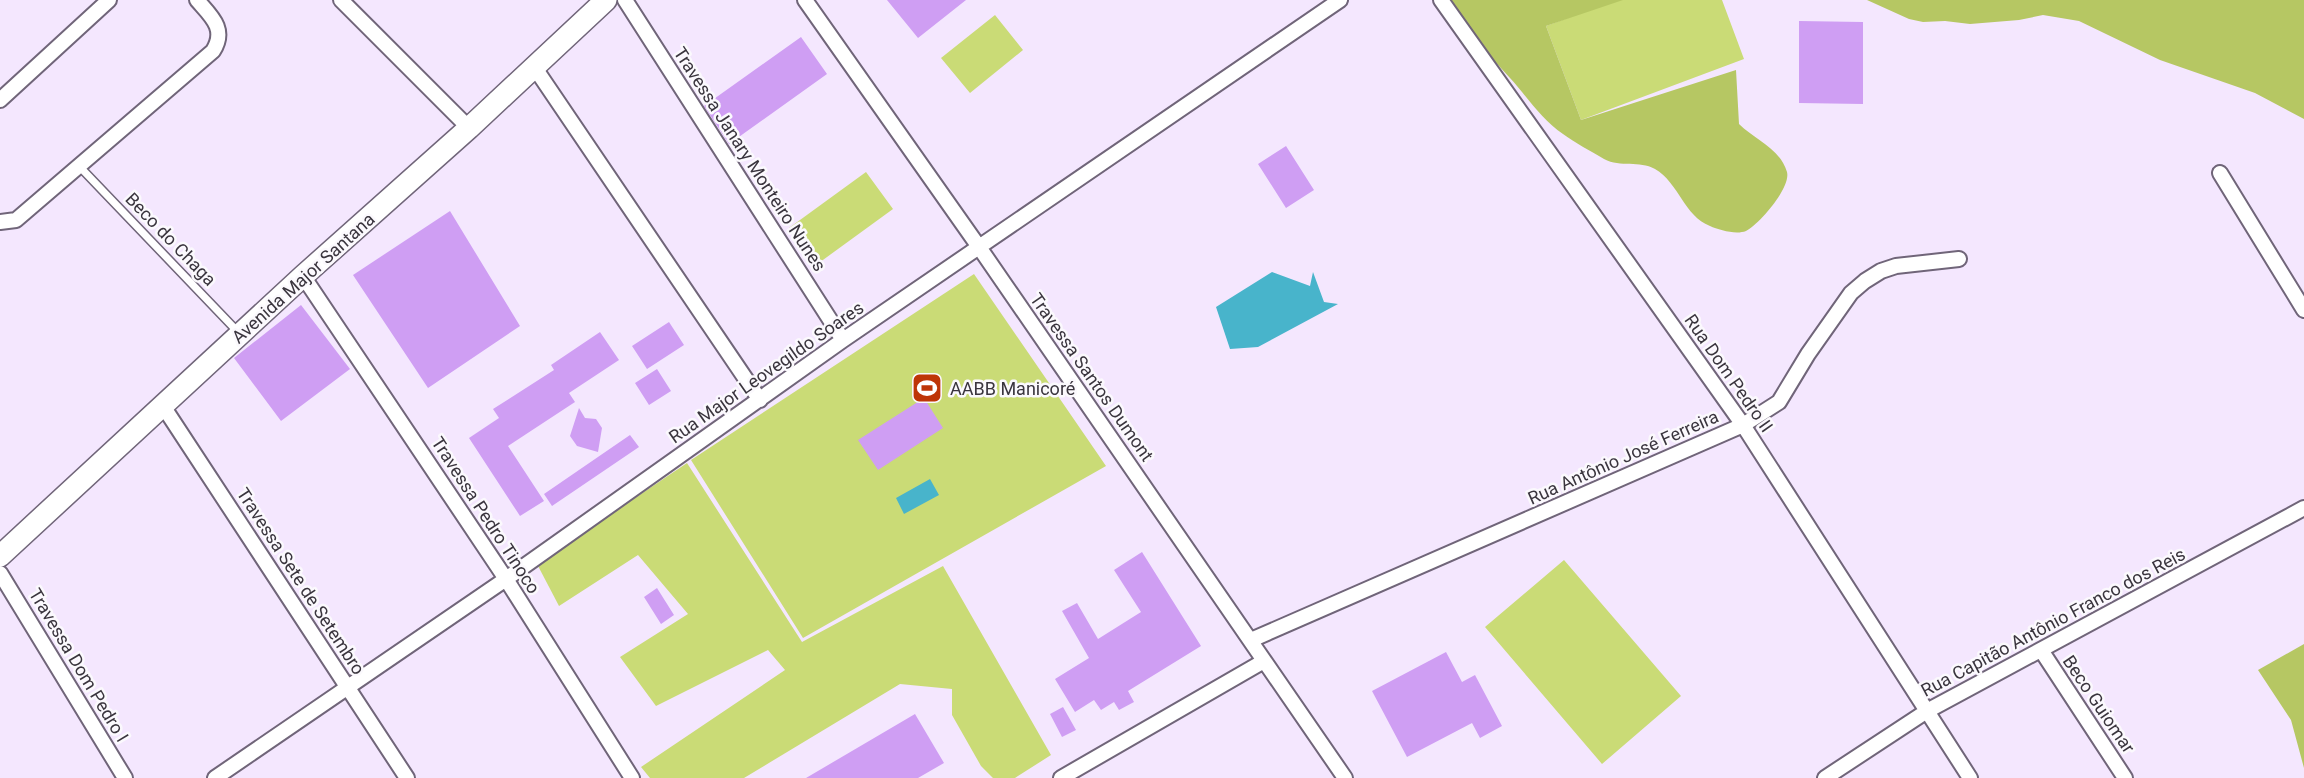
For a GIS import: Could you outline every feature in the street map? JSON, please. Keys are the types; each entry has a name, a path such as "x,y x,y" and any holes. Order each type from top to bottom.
{"street":[{"path":"0,100 109,0"},
{"path":"0,222 16,220 213,51 219,43 217,22 197,0"},
{"path":"341,0 469,128"},
{"name":"Travessa Janary Monteiro Nunes","path":"625,0 843,340"},
{"name":"Travessa Santos Dumont","path":"805,0 979,247 1345,778"},
{"name":"Rua Major Leovegildo Soares","path":"215,778 506,579 843,340 1340,0"},
{"name":"Rua Dom Pedro II","path":"1441,0 1743,425 1970,778"},
{"name":"Avenida Major Santana","path":"0,556 303,276 535,68 599,2"},
{"path":"535,68 760,400"},
{"path":"2220,173 2304,310"},
{"name":"Rua Antônio José Ferreira","path":"1251,640 1743,425 1779,402 1808,354 1851,293 1865,281 1896,266 1959,259"},
{"name":"Travessa Pedro Tinoco","path":"303,276 506,579 632,778"},
{"name":"Travessa Sete de Setembro","path":"163,406 407,778"},
{"name":"Rua Capitão Antônio Franco dos Reis","path":"1825,778 1927,711 2304,508"},
{"name":"Travessa Dom Pedro I","path":"0,573 125,778"},
{"name":"Beco Guiomar","path":"2041,650 2125,778"},
{"path":"1060,778 1264,661"}],"lane":[{"name":"Beco do Chaga","path":"79,166 240,334"}],"green space":[{"path":"1450,0 1623,0 1546,26 1581,120 1736,70 1739,124 1773,150 1784,164 1787,179 1784,187 1766,213 1746,231 1728,232 1701,221 1670,182 1655,169 1643,165 1610,162 1573,141 1552,125 1487,52"},
{"path":"1616,0 1722,0 1744,59 1581,120 1546,26"},
{"path":"1867,0 2304,0 2304,119 2255,93 2160,60 2079,21 2043,15 1970,24 1923,22 1909,19"},
{"path":"995,15 1023,50 970,93 941,58"},
{"path":"866,172 893,209 816,265 789,228"},
{"name":"AABB Manicoré","path":"974,274 1106,466 803,638 691,460"},
{"path":"687,463 802,642 943,566 1051,755 1015,778 993,778 981,766 952,715 952,689 900,684 744,778 650,778 641,767 785,670 768,650 656,706 620,657 688,614 638,555 559,606 537,564"},
{"path":"1564,560 1681,696 1602,764 1485,627"},
{"path":"2304,644 2304,768 2291,720 2258,670"}],"water":[{"path":"1272,272 1310,286 1313,272 1324,302 1338,304 1258,347 1230,349 1216,307"},
{"path":"930,479 939,495 904,514 896,498"}],"building":[{"path":"887,0 966,0 918,38"},
{"path":"1799,21 1863,22 1863,104 1799,103"},
{"path":"801,37 827,74 729,144 704,106"},
{"path":"1286,146 1314,190 1286,208 1258,164"},
{"path":"450,211 520,326 428,388 353,275"},
{"path":"301,305 350,369 281,421 234,358"},
{"path":"669,322 684,345 647,369 632,346"},
{"path":"600,332 619,360 569,393 575,402 508,446 544,501 520,516 469,438 499,418 493,409 554,370 551,365"},
{"path":"657,369 671,391 649,405 635,383"},
{"path":"924,398 943,428 878,470 858,440"},
{"path":"579,408 585,418 596,419 602,428 598,452 577,446 570,436"},
{"path":"630,435 639,447 552,506 544,494"},
{"path":"1142,552 1201,646 1128,691 1134,702 1119,710 1114,702 1101,710 1094,700 1075,712 1055,679 1089,658 1062,611 1077,603 1098,639 1141,612 1114,570"},
{"path":"657,588 674,615 661,624 644,597"},
{"path":"1446,652 1462,682 1475,675 1502,726 1480,738 1472,723 1407,757 1372,691"},
{"path":"1063,707 1076,730 1062,737 1050,714"},
{"path":"915,714 944,763 918,778 806,778"}],"place":[{"name":"AABB Manicoré","path":"927,388"}]}
